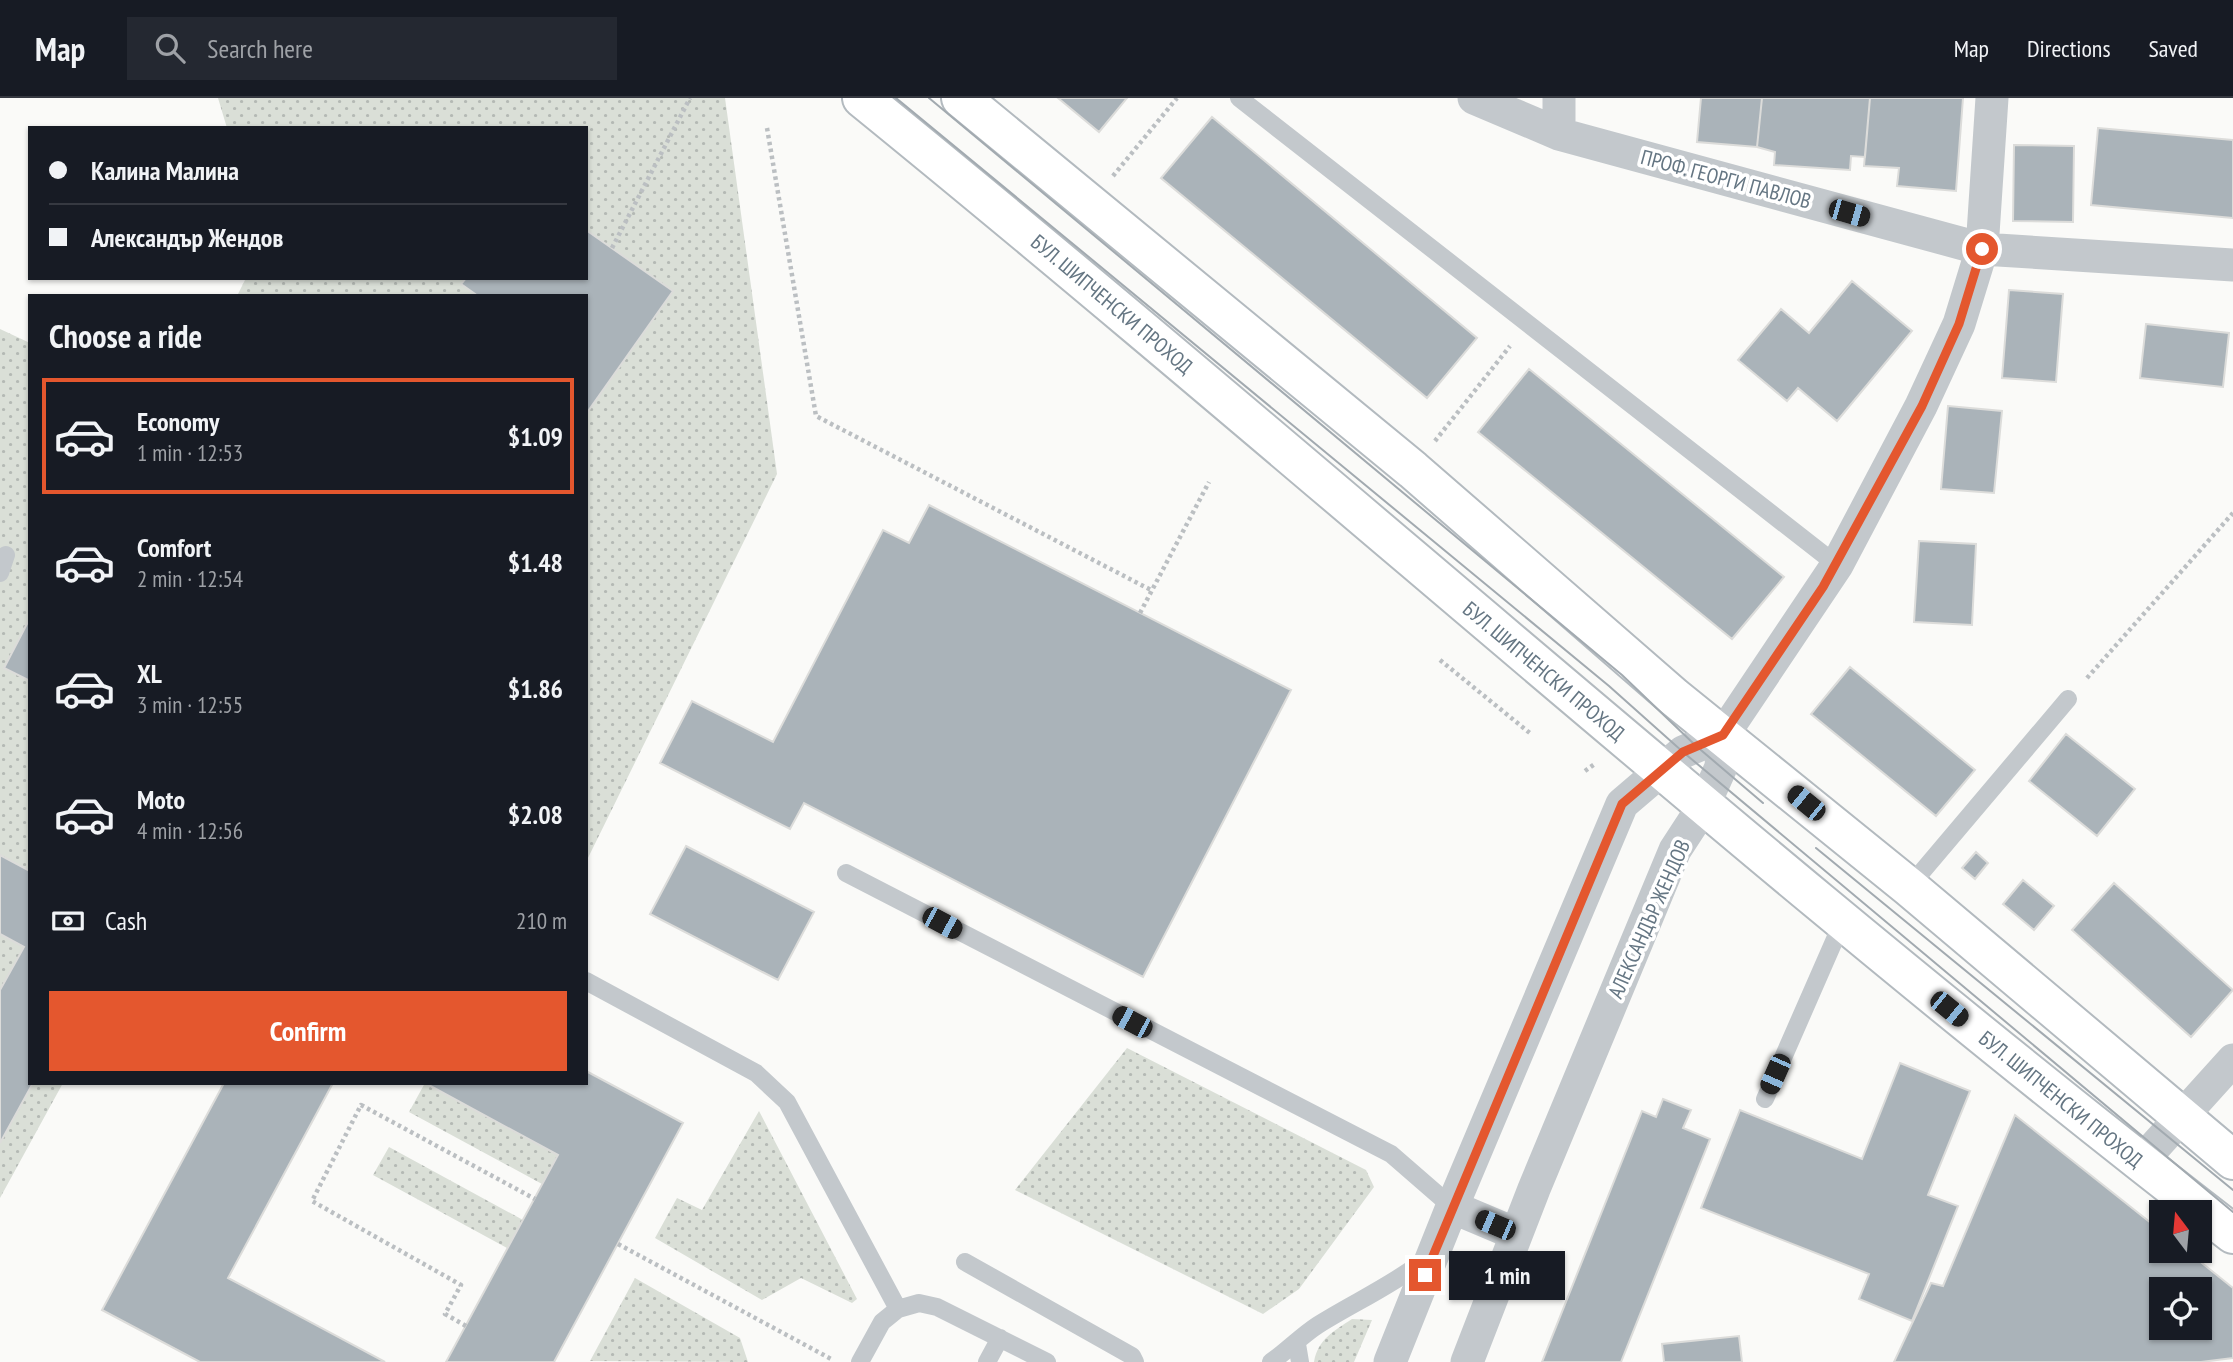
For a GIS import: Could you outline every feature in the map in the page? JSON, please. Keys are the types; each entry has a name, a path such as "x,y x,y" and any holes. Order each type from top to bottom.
{"main road":[{"name":"БУЛ. ШИПЧЕНСКИ ПРОХОД","path":"862,98 1051,252 1842,923 2140,1163 2233,1234"},
{"path":"961,98 1413,470 1723,735 1909,887 2233,1160"}],"street":[{"name":"ПРОФ. ГЕОРГИ ПАВЛОВ","path":"1474,98 1559,134 1982,249 2233,265"},
{"path":"1559,98 1559,134"},
{"path":"1390,1362 1452,1207 1622,804 1661,769 1695,745 1723,735 1837,565 1922,406 1959,324 1982,249 1992,98"},
{"name":"АЛЕКСАНДЪР ЖЕНДОВ","path":"1467,1362 1516,1234 1675,850 1703,807 1721,767 1723,735"},
{"path":"2140,1163 2233,1060"},
{"path":"1452,1207 1516,1234"}],"lane":[{"path":"1239,98 1837,565"},
{"path":"1909,887 2068,699"},
{"path":"846,873 1391,1154 1452,1207"},
{"path":"1765,1099 1842,923"},
{"path":"588,982 756,1073 787,1102 898,1308"},
{"path":"1270,1362 1298,1353 1313,1328 1403,1277 1434,1253"},
{"path":"965,1262 1132,1356 1135,1362"},
{"path":"860,1362 883,1322 898,1308 919,1303 937,1307 1047,1362"},
{"path":"987,1362 1000,1338"}],"path":[{"path":"612,248 690,98"},
{"path":"1107,184 1177,98"},
{"path":"767,128 816,416 1152,590"},
{"path":"1427,451 1528,323"},
{"path":"1140,613 1209,482"},
{"path":"2068,699 2233,513"},
{"path":"1440,660 1531,734"},
{"path":"1585,771 1597,762"},
{"path":"466,1326 445,1314 461,1285 312,1201 361,1105 535,1199"},
{"path":"618,1244 836,1362"}],"shaded area":[{"path":"218,98 725,98 777,474 588,858 588,411 673,291 588,231 588,126 226,126"},
{"path":"245,280 465,280 462,284 475,294 238,294"},
{"path":"0,329 28,342 28,622 5,668 28,680 28,870 0,855"},
{"path":"0,934 24,947 0,990"},
{"path":"1127,1048 1366,1170 1374,1187 1299,1289 1263,1314 1015,1190"},
{"path":"32,1085 62,1085 0,1198 0,1143"},
{"path":"424,1085 429,1085 558,1155 542,1184 409,1112"},
{"path":"759,1111 857,1299 852,1303 801,1278 762,1300 655,1238 677,1198 702,1210"},
{"path":"389,1147 523,1220 507,1248 373,1175"},
{"path":"635,1278 740,1338 748,1362 590,1361"},
{"path":"1352,1319 1372,1320 1354,1362 1314,1362 1323,1341"}],"building":[{"path":"1058,98 1127,98 1099,132"},
{"path":"1701,98 1762,98 1757,147 1697,142"},
{"path":"1762,98 1870,98 1865,157 1851,156 1850,170 1774,165 1775,152 1757,147"},
{"path":"1870,98 1963,98 1956,191 1897,186 1899,168 1864,166"},
{"path":"1212,117 1477,338 1427,398 1161,178"},
{"path":"2098,128 2233,140 2233,218 2091,205"},
{"path":"2014,145 2074,146 2073,222 2013,221"},
{"path":"588,231 673,291 588,411 588,294 475,294 461,284 464,280 588,280"},
{"path":"1852,281 1912,331 1837,421 1798,388 1787,401 1738,360 1781,309 1809,333"},
{"path":"2009,290 2063,294 2056,382 2002,378"},
{"path":"2146,324 2229,333 2223,387 2140,378"},
{"path":"1529,369 1784,577 1732,639 1478,432"},
{"path":"1948,406 2002,411 1994,493 1941,489"},
{"path":"929,505 1291,690 1143,977 804,803 790,829 660,763 692,701 773,742 883,530 909,543"},
{"path":"1919,541 1976,544 1972,625 1914,622"},
{"path":"28,622 28,680 4,668"},
{"path":"1850,667 1975,770 1936,816 1811,714"},
{"path":"2066,734 2135,789 2097,836 2029,781"},
{"path":"686,846 814,912 778,980 650,914"},
{"path":"1976,852 1988,863 1975,879 1962,868"},
{"path":"0,855 28,870 28,1085 32,1085 0,1143 0,990 24,947 0,934"},
{"path":"2023,880 2054,906 2034,930 2003,904"},
{"path":"2114,883 2233,990 2191,1037 2072,930"},
{"path":"1900,1063 1970,1091 1928,1195 1958,1206 1912,1321 1859,1299 1869,1274 1701,1208 1740,1110 1862,1159"},
{"path":"588,1072 683,1123 554,1362 446,1362 558,1155 429,1085 588,1085"},
{"path":"223,1085 332,1085 228,1278 385,1362 200,1362 102,1310"},
{"path":"1663,1099 1691,1110 1683,1128 1710,1139 1621,1362 1542,1362 1642,1111 1656,1117"},
{"path":"2015,1115 2149,1221 2149,1264 2203,1264 2233,1288 2233,1358 2201,1362 1894,1362 1931,1283 1943,1286"},
{"path":"1739,1336 1742,1362 1664,1362 1662,1344"}],"tram line":[{"path":"896,98 1609,686 1683,752 2233,1212"},
{"path":"929,98 1622,675 1695,745 1763,803"},
{"path":"1816,848 2233,1190"}],"route":[{"path":"1425,1275 1622,804 1683,752 1723,735 1823,587 1922,406 1959,324 1982,249"}]}
